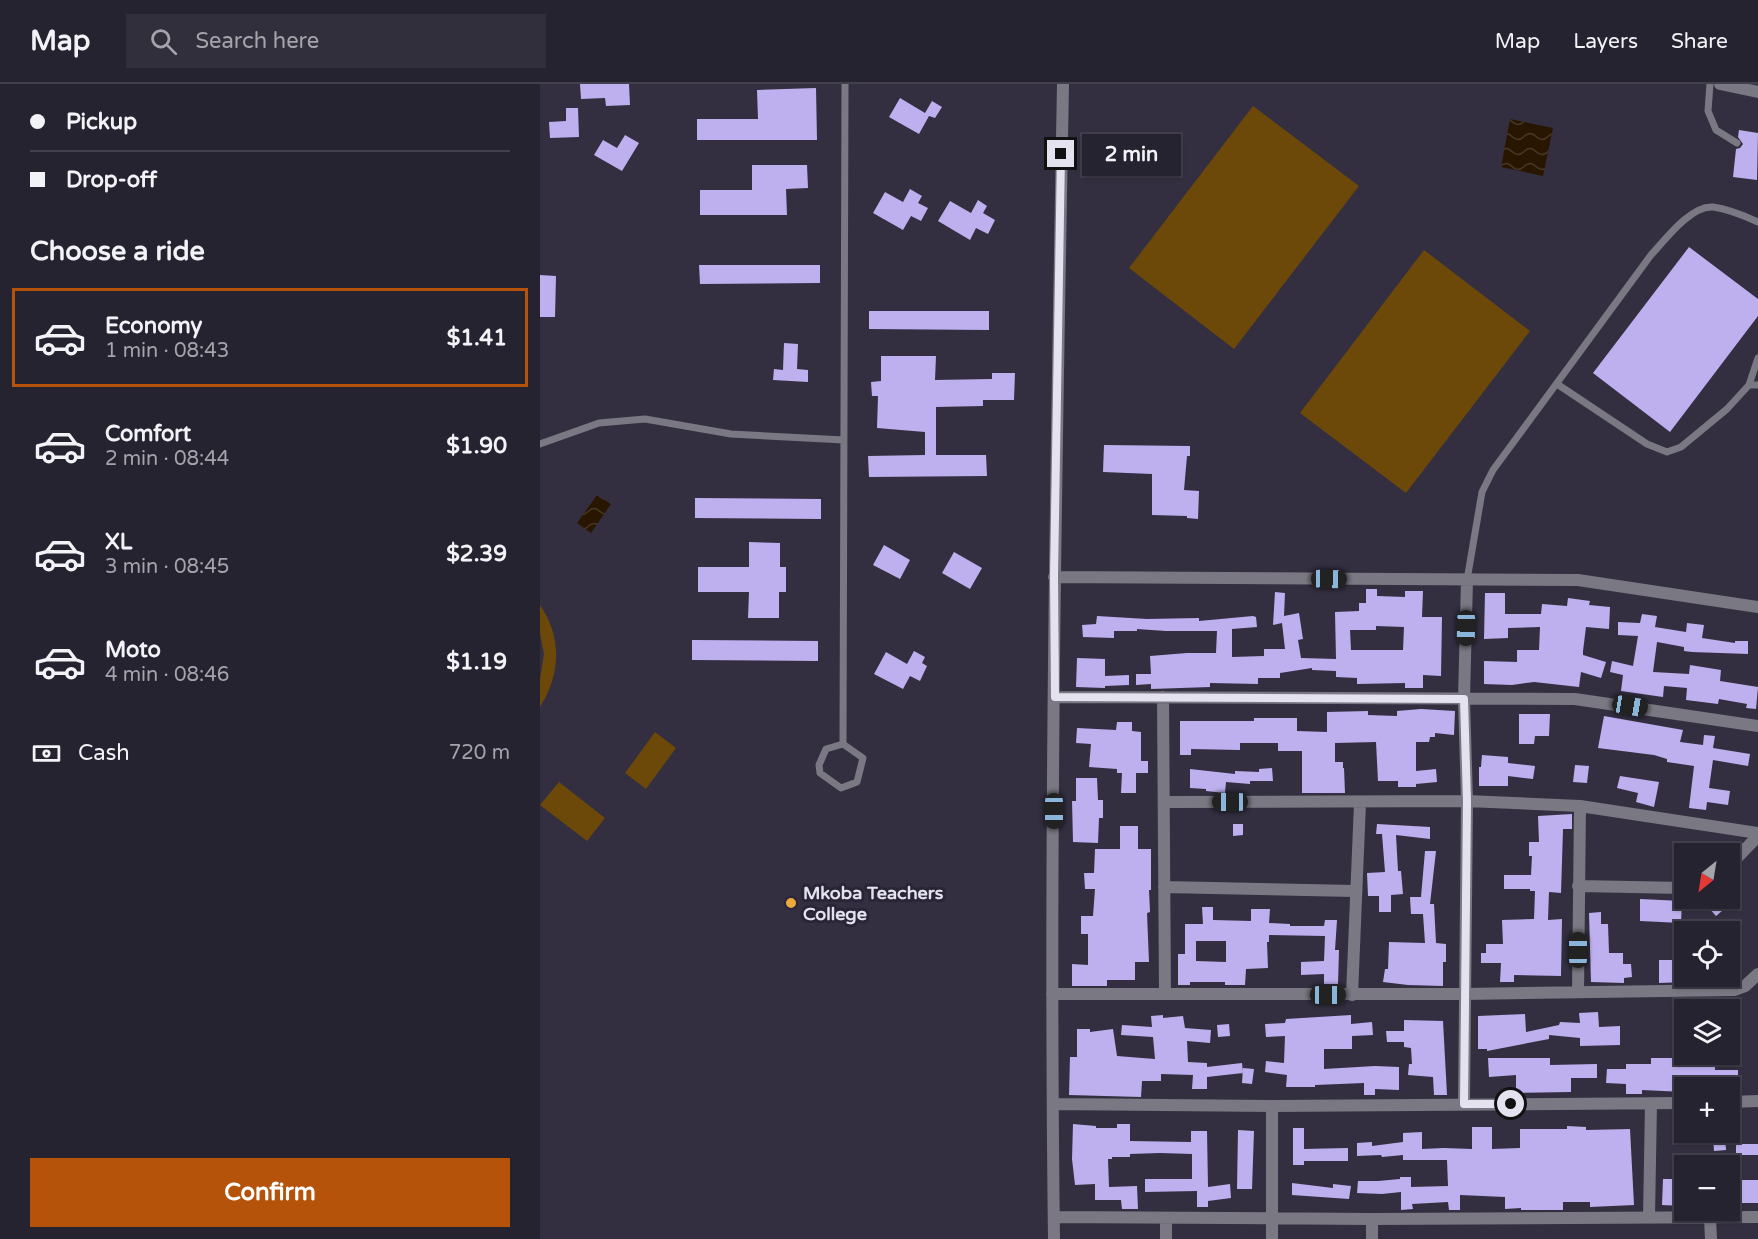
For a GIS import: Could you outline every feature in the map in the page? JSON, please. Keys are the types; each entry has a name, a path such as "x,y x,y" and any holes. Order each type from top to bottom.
{"street":[{"path":"1054,1239 1052,994 1054,577 1063,84"},
{"path":"1720,84 1758,92"},
{"path":"1054,577 1589,581 1758,607"},
{"path":"1464,1104 1467,801 1464,699 1467,580"},
{"path":"1055,697 1588,700 1758,726"},
{"path":"1163,698 1165,994"},
{"path":"1165,802 1467,801 1580,806 1758,835"},
{"path":"1352,995 1359,802"},
{"path":"1578,992 1580,806"},
{"path":"1740,854 1758,835"},
{"path":"1578,886 1674,888"},
{"path":"1164,887 1355,891"},
{"path":"1052,994 1352,995 1734,990 1745,986 1758,974"},
{"path":"1740,1102 1758,1101"},
{"path":"1053,1104 1272,1106 1674,1103"},
{"path":"1649,1217 1651,1104"},
{"path":"1272,1106 1272,1239"},
{"path":"1053,1217 1372,1220 1674,1217"},
{"path":"1740,1217 1758,1217"},
{"path":"1166,1218 1166,1239"},
{"path":"1372,1220 1372,1239"},
{"path":"1710,1221 1711,1239"}],"lane":[{"path":"843,744 845,84"},
{"path":"1710,84 1708,111 1716,130 1737,143"},
{"path":"1467,580 1484,485 1651,255 1697,210 1712,207 1758,222"},
{"path":"1557,384 1647,444 1667,452 1681,447 1745,391 1758,358"},
{"path":"1749,385 1758,385"},
{"path":"540,444 599,423 645,419 731,434 844,440"},
{"path":"843,744 863,758 857,782 841,789 820,773 819,765 826,749 843,744"}],"shaded area":[{"path":"1253,106 1359,186 1234,349 1129,268"},
{"path":"1424,250 1530,331 1406,493 1300,413"},
{"path":"540,605 552,630 556,656 552,682 540,707 540,679 544,654 540,633"},
{"path":"655,732 676,748 646,789 625,773"},
{"path":"559,782 605,818 587,841 540,805"}],"water":[{"path":"1510,119 1553,128 1543,176 1501,167"},
{"path":"597,495 611,504 591,533 577,523"}],"building":[{"path":"580,84 629,84 630,105 606,106 605,98 581,99"},
{"path":"816,88 817,140 697,140 697,119 758,119 757,90"},
{"path":"900,98 925,113 932,101 942,107 935,118 929,116 919,134 889,117"},
{"path":"566,108 578,108 579,137 550,138 549,122 566,121"},
{"path":"1739,130 1758,133 1757,180 1733,177 1736,149 1743,144 1738,137"},
{"path":"625,135 639,143 622,171 594,155 603,140 617,148"},
{"path":"752,165 807,165 808,188 786,189 787,215 700,215 700,190 752,190"},
{"path":"910,189 922,196 918,203 928,208 921,221 911,216 903,230 873,213 885,192 903,202"},
{"path":"978,200 987,206 983,213 995,220 988,234 976,228 970,240 938,221 950,201 971,213"},
{"path":"1689,247 1758,299 1758,316 1670,432 1593,373"},
{"path":"699,265 820,265 820,283 700,284"},
{"path":"540,275 556,276 555,317 540,317"},
{"path":"869,311 989,311 989,330 869,329"},
{"path":"784,343 798,344 797,369 808,370 808,382 773,380 774,369 783,370"},
{"path":"881,356 936,356 935,380 992,379 992,373 1015,373 1014,400 983,400 983,406 936,407 936,455 986,455 987,476 869,477 868,456 925,455 925,432 877,428 878,396 872,396 871,382 881,381"},
{"path":"1104,445 1190,446 1184,490 1199,491 1198,519 1187,518 1187,516 1152,515 1152,474 1103,472"},
{"path":"695,498 821,499 821,519 695,518"},
{"path":"749,542 780,543 780,567 786,567 786,592 779,592 779,618 748,618 749,592 698,592 698,567 749,567"},
{"path":"884,545 910,560 900,579 873,565"},
{"path":"954,552 982,568 970,589 942,573"},
{"path":"1366,589 1377,589 1377,596 1405,597 1405,591 1423,591 1422,617 1442,617 1441,676 1423,675 1423,688 1405,688 1405,683 1357,684 1357,678 1336,677 1336,671 1312,670 1312,668 1280,673 1280,678 1258,678 1258,684 1210,683 1210,687 1151,689 1151,684 1136,685 1136,674 1151,674 1150,656 1216,653 1217,631 1137,629 1137,631 1114,631 1114,638 1083,637 1082,625 1096,624 1097,616 1147,619 1199,618 1199,621 1253,616 1256,617 1257,627 1232,629 1232,657 1264,656 1264,649 1285,649 1282,623 1273,625 1275,592 1285,593 1284,616 1299,613 1303,639 1298,640 1301,658 1336,659 1335,612 1359,611 1359,603 1366,603","holes":["1376,626 1404,627 1403,650 1351,650 1350,630 1376,630"]},
{"path":"1485,593 1505,593 1505,614 1541,614 1542,604 1567,606 1568,598 1590,601 1589,605 1610,607 1609,629 1586,627 1583,655 1606,662 1601,678 1581,672 1579,687 1534,682 1512,685 1484,684 1484,661 1517,662 1517,650 1539,650 1540,627 1508,628 1508,638 1484,639"},
{"path":"1642,614 1657,616 1655,627 1686,632 1687,623 1704,625 1702,638 1735,643 1735,641 1748,641 1748,654 1684,651 1684,647 1657,642 1653,672 1689,674 1690,665 1721,670 1720,681 1758,687 1756,709 1746,708 1747,704 1719,699 1718,704 1686,700 1687,688 1664,686 1663,697 1621,691 1623,675 1610,672 1612,661 1633,666 1638,636 1618,635 1618,622 1640,623"},
{"path":"692,640 818,641 818,661 692,660"},
{"path":"914,651 925,657 922,663 927,666 920,681 910,676 903,689 874,674 886,652 907,664"},
{"path":"1077,658 1105,659 1105,676 1129,675 1129,685 1105,686 1105,688 1076,687"},
{"path":"1421,709 1455,711 1454,735 1435,733 1435,737 1430,737 1429,742 1416,742 1416,771 1436,769 1437,782 1416,784 1416,787 1398,787 1398,781 1378,781 1376,742 1335,743 1335,762 1343,762 1345,793 1302,793 1302,751 1278,751 1278,743 1240,743 1240,750 1191,749 1191,755 1180,755 1180,721 1254,721 1254,718 1297,718 1297,731 1327,732 1327,712 1368,711 1368,715 1397,716 1397,711"},
{"path":"1519,714 1550,714 1549,736 1535,736 1534,744 1519,744"},
{"path":"1604,716 1683,730 1680,742 1703,745 1704,735 1715,736 1713,748 1750,754 1748,766 1713,760 1709,788 1730,791 1728,805 1707,802 1706,810 1689,808 1694,766 1667,762 1667,759 1654,755 1598,748"},
{"path":"1117,722 1132,722 1132,731 1141,732 1141,761 1148,761 1148,773 1136,773 1136,793 1121,793 1122,773 1117,773 1117,769 1089,767 1091,744 1076,743 1077,728 1116,730"},
{"path":"1482,755 1508,757 1508,763 1535,766 1533,779 1508,776 1508,786 1479,786 1479,767 1481,767"},
{"path":"1575,765 1589,766 1587,783 1573,782"},
{"path":"1272,768 1273,781 1250,781 1250,784 1226,782 1225,793 1190,788 1190,769 1235,774 1235,771 1259,772 1259,769"},
{"path":"1620,776 1659,782 1654,807 1636,802 1638,793 1617,788"},
{"path":"1076,778 1097,778 1098,800 1103,800 1103,818 1099,818 1098,843 1073,842 1072,801 1076,801"},
{"path":"1572,814 1572,829 1563,829 1561,893 1549,892 1548,920 1562,919 1561,976 1514,975 1514,982 1500,982 1501,963 1481,963 1481,953 1486,953 1486,944 1503,944 1502,920 1534,919 1535,891 1504,889 1504,875 1531,875 1532,856 1529,856 1529,842 1539,842 1538,816"},
{"path":"1233,824 1243,824 1243,835 1233,836"},
{"path":"1377,824 1430,827 1430,839 1396,835 1398,871 1401,871 1403,894 1391,895 1391,912 1379,912 1379,896 1368,896 1367,873 1385,872 1382,834 1376,834"},
{"path":"1120,826 1138,826 1138,849 1151,849 1150,912 1147,913 1149,962 1135,962 1135,980 1107,980 1107,986 1072,986 1072,964 1088,965 1088,934 1081,934 1081,916 1093,916 1095,889 1085,889 1084,873 1094,873 1095,849 1120,849"},
{"path":"1425,851 1436,851 1430,904 1434,904 1436,943 1446,944 1443,986 1383,982 1385,969 1388,969 1389,942 1425,943 1423,914 1411,914 1410,897 1421,897"},
{"path":"1640,899 1674,901 1674,909 1682,909 1681,921 1640,921"},
{"path":"1202,907 1213,907 1213,920 1251,921 1251,909 1270,909 1269,923 1290,924 1290,926 1324,926 1325,920 1337,920 1335,950 1339,950 1338,984 1324,984 1324,974 1301,975 1301,962 1324,961 1325,936 1269,935 1268,968 1246,969 1245,985 1225,985 1225,982 1190,982 1190,985 1178,985 1178,954 1185,954 1185,924 1203,924","holes":["1196,941 1226,941 1226,962 1196,961"]},
{"path":"1710,909 1724,909 1716,916"},
{"path":"1601,912 1601,924 1608,924 1609,953 1623,953 1623,964 1631,964 1632,977 1624,978 1624,983 1591,982 1589,913"},
{"path":"1672,952 1674,952 1674,982 1659,983 1659,960 1672,960"},
{"path":"1598,1012 1599,1027 1620,1026 1620,1045 1580,1046 1580,1038 1549,1035 1549,1039 1487,1051 1487,1049 1478,1049 1478,1016 1525,1014 1526,1032 1559,1025 1560,1022 1580,1023 1579,1013"},
{"path":"1163,1015 1163,1018 1183,1016 1185,1028 1211,1030 1210,1043 1187,1041 1188,1062 1207,1063 1207,1067 1242,1063 1243,1073 1207,1077 1207,1089 1192,1089 1193,1075 1161,1074 1161,1081 1142,1081 1141,1097 1069,1095 1070,1057 1077,1057 1077,1029 1090,1029 1090,1032 1113,1029 1117,1056 1155,1059 1153,1037 1121,1035 1122,1025 1152,1027 1151,1016"},
{"path":"1351,1015 1351,1024 1372,1022 1373,1035 1352,1036 1352,1049 1324,1049 1324,1069 1399,1067 1399,1090 1375,1089 1375,1095 1364,1095 1364,1083 1286,1087 1287,1075 1265,1072 1266,1061 1284,1063 1285,1036 1266,1037 1265,1024 1285,1023 1286,1019"},
{"path":"1404,1020 1443,1021 1447,1095 1434,1095 1433,1077 1408,1075 1409,1064 1412,1064 1411,1048 1404,1047 1404,1042 1387,1042 1386,1031 1404,1031"},
{"path":"1229,1024 1230,1036 1218,1037 1217,1025"},
{"path":"1488,1058 1550,1058 1550,1065 1597,1064 1597,1078 1571,1078 1571,1092 1516,1093 1516,1075 1489,1077"},
{"path":"1651,1058 1674,1058 1674,1065 1715,1065 1715,1070 1738,1070 1738,1077 1674,1077 1674,1092 1642,1090 1642,1094 1626,1094 1626,1084 1606,1083 1607,1069 1626,1069 1626,1064 1651,1064"},
{"path":"1243,1068 1254,1069 1252,1084 1242,1083"},
{"path":"1073,1124 1096,1126 1096,1128 1117,1128 1117,1124 1130,1124 1130,1141 1191,1142 1191,1131 1207,1131 1208,1187 1230,1184 1231,1198 1208,1201 1208,1207 1197,1207 1197,1191 1145,1192 1145,1179 1192,1179 1192,1154 1160,1153 1130,1154 1130,1157 1108,1159 1109,1187 1137,1186 1138,1209 1122,1209 1121,1200 1095,1200 1095,1184 1075,1185 1072,1159"},
{"path":"1567,1126 1586,1127 1586,1130 1630,1129 1634,1205 1590,1207 1590,1202 1563,1202 1563,1210 1521,1210 1521,1208 1505,1209 1505,1197 1460,1195 1460,1210 1449,1210 1448,1202 1412,1204 1413,1209 1401,1210 1401,1192 1357,1193 1358,1181 1400,1179 1400,1177 1411,1177 1411,1187 1448,1186 1447,1160 1403,1160 1403,1155 1357,1156 1357,1143 1372,1142 1372,1146 1403,1142 1403,1133 1422,1132 1422,1149 1472,1149 1472,1127 1492,1127 1492,1149 1520,1148 1520,1129 1567,1129"},
{"path":"1293,1128 1304,1128 1304,1149 1348,1148 1348,1161 1304,1161 1304,1165 1293,1165"},
{"path":"1238,1130 1254,1131 1252,1189 1237,1189"},
{"path":"1713,1143 1726,1143 1726,1150 1714,1151"},
{"path":"1736,1144 1758,1144 1758,1155 1736,1155"},
{"path":"1663,1179 1674,1179 1674,1206 1662,1205"},
{"path":"1740,1180 1758,1180 1758,1203 1740,1203"},
{"path":"1292,1183 1333,1188 1333,1184 1351,1186 1349,1199 1292,1195"}],"place":[{"name":"Mkoba Teachers College","path":"791,903"}],"route":[{"path":"1061,154 1054,577 1055,697 1464,699 1467,801 1464,1104 1511,1104"}]}
